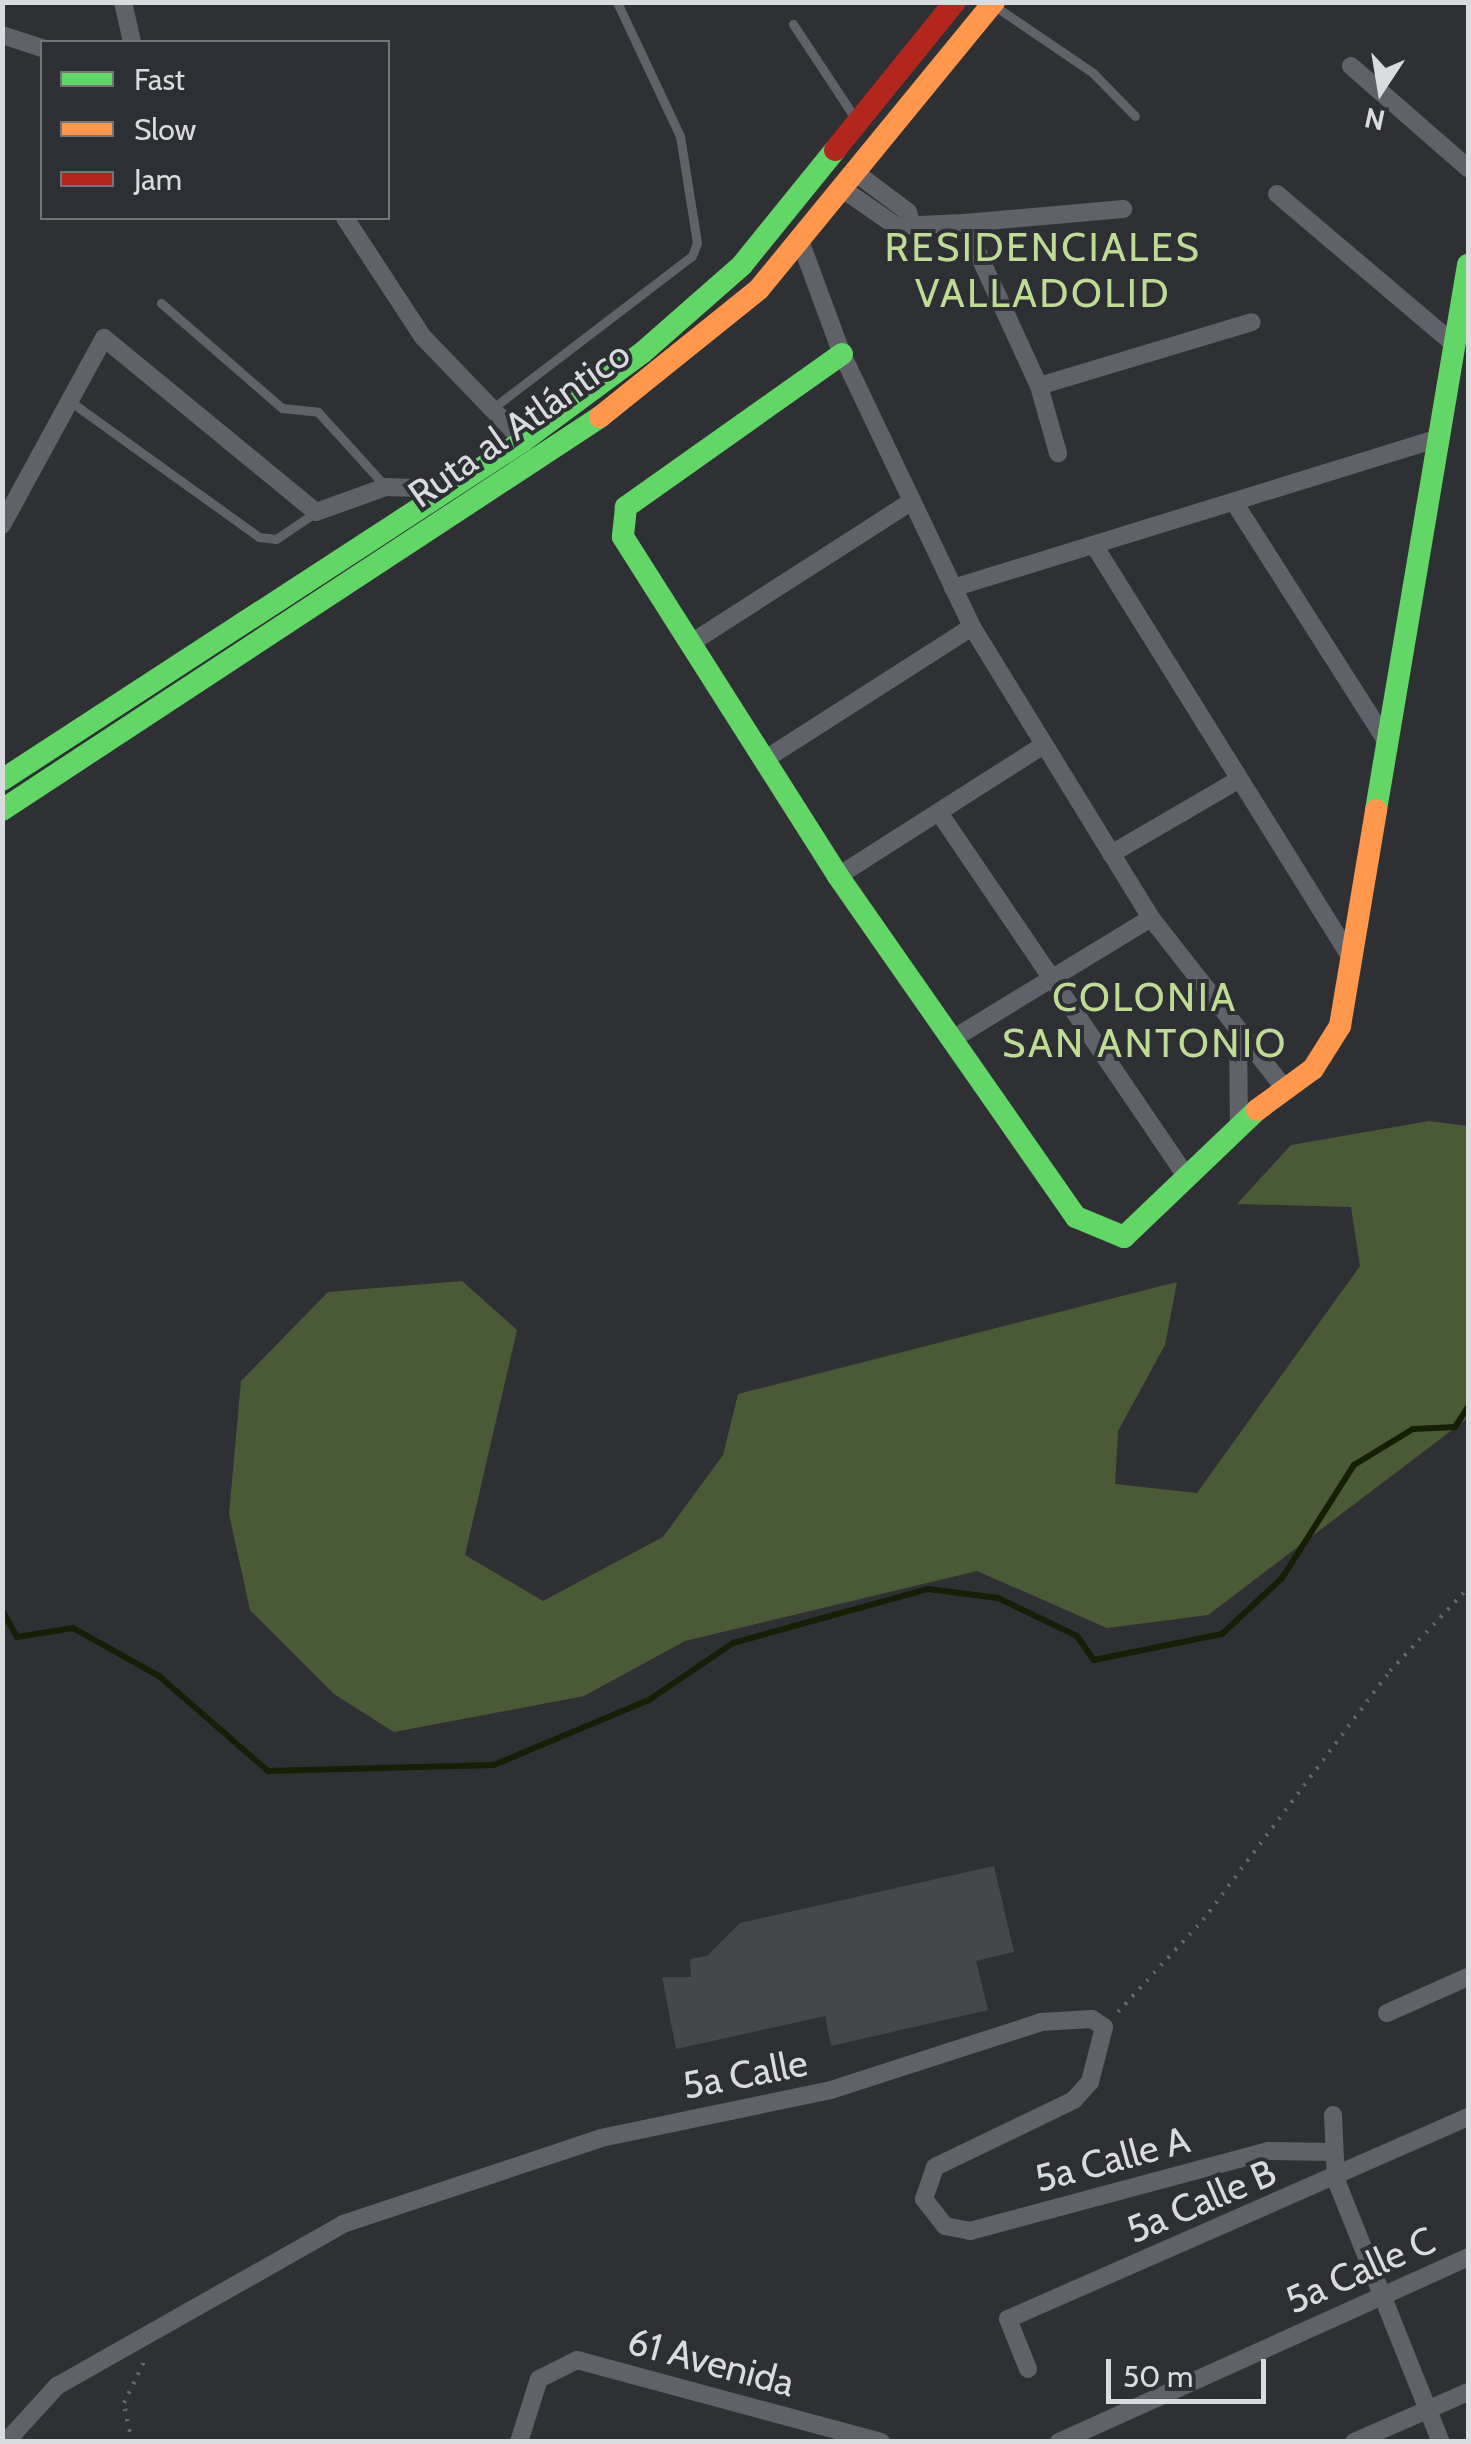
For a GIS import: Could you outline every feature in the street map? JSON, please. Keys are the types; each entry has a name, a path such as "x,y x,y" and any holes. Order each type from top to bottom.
{"main road":[{"name":"Ruta al Atlántico","path":"2,780 523,441 742,265 860,126 955,2"},
{"name":"Ruta al Atlántico","path":"2,810 584,429 802,246 994,2"},
{"path":"842,354 626,507 624,538 838,876 951,1040 1088,1228 1124,1237 1282,1085 1332,1050 1353,961 1436,440 1468,265"}],"street":[{"path":"123,2 132,40"},
{"path":"2,35 40,47"},
{"path":"1350,66 1468,168"},
{"path":"854,184 896,226 1124,209"},
{"path":"1277,194 1455,344"},
{"path":"347,220 422,336 523,441"},
{"path":"964,223 1039,386 1058,453"},
{"path":"802,246 842,354 972,627 1150,918 1282,1085"},
{"path":"1039,386 1252,322"},
{"path":"2,525 71,402 99,343 120,342 316,512 386,487 445,490"},
{"path":"953,588 1436,440"},
{"path":"691,643 912,501"},
{"path":"1234,502 1389,745"},
{"path":"1094,545 1353,961"},
{"path":"764,760 972,627"},
{"path":"838,876 1044,745"},
{"path":"1111,854 1238,780"},
{"path":"940,814 1051,985 1187,1178"},
{"path":"951,1040 1051,985 1150,918"},
{"path":"1238,1031 1239,1128"},
{"path":"1388,2014 1468,1977"},
{"name":"5a Calle","path":"6,2442 57,2386 161,2334 343,2224 554,2152 831,2090 1041,2022 1092,2019 1104,2027"},
{"name":"5a Calle A","path":"1104,2027 1090,2082 1074,2100 935,2167 924,2199 945,2226 970,2232 1268,2151 1333,2152"},
{"path":"1333,2116 1336,2180 1441,2442"},
{"name":"5a Calle B","path":"1028,2370 1008,2318 1336,2180 1468,2117"},
{"name":"5a Calle C","path":"1059,2442 1468,2257"},
{"name":"61 Avenida","path":"519,2442 534,2387 554,2365 577,2360 881,2442"},
{"path":"1354,2442 1468,2392"}],"lane":[{"path":"493,408 692,256 697,243 680,136 617,2"},
{"path":"994,2 1093,72 1135,116"},
{"path":"793,24 860,126"},
{"path":"161,303 282,408 318,412 386,487"},
{"path":"71,402 259,536 276,539 316,512"}],"path":[{"path":"1104,2027 1202,1920 1390,1671 1468,1588"},
{"path":"132,2442 124,2402 161,2334"}],"green space":[{"path":"1429,1121 1468,1126 1468,1418 1208,1615 1107,1628 977,1571 685,1641 584,1696 394,1732 334,1694 250,1610 229,1514 241,1381 328,1292 462,1281 517,1330 465,1555 543,1601 663,1537 723,1455 738,1394 1177,1282 1165,1345 1118,1431 1115,1484 1197,1493 1360,1266 1351,1207 1237,1204 1291,1145"}],"building":[{"path":"994,1866 1014,1952 976,1961 988,2010 831,2046 825,2016 676,2049 662,1977 691,1977 690,1959 707,1956 740,1923"}],"waterway":[{"path":"2,1610 17,1637 73,1628 159,1676 268,1771 494,1765 649,1700 733,1643 928,1589 998,1598 1077,1636 1094,1660 1222,1634 1282,1578 1354,1465 1413,1429 1455,1427 1468,1407"}],"traffic: fast":[{"path":"2,780 523,441 642,353 742,265 835,150"},
{"path":"1376,810 1468,265"},
{"path":"842,354 626,507 623,537 838,876 1076,1217 1124,1237 1257,1110"},
{"path":"2,810 600,417"}],"traffic: slow":[{"path":"600,417 759,289 994,2"},
{"path":"1257,1110 1313,1069 1340,1026 1376,810"}],"traffic: jam":[{"path":"835,150 955,2"}],"district":[{"name":"RESIDENCIALES VALLADOLID","path":"1043,270"},
{"name":"COLONIA SAN ANTONIO","path":"1145,1020"}]}
